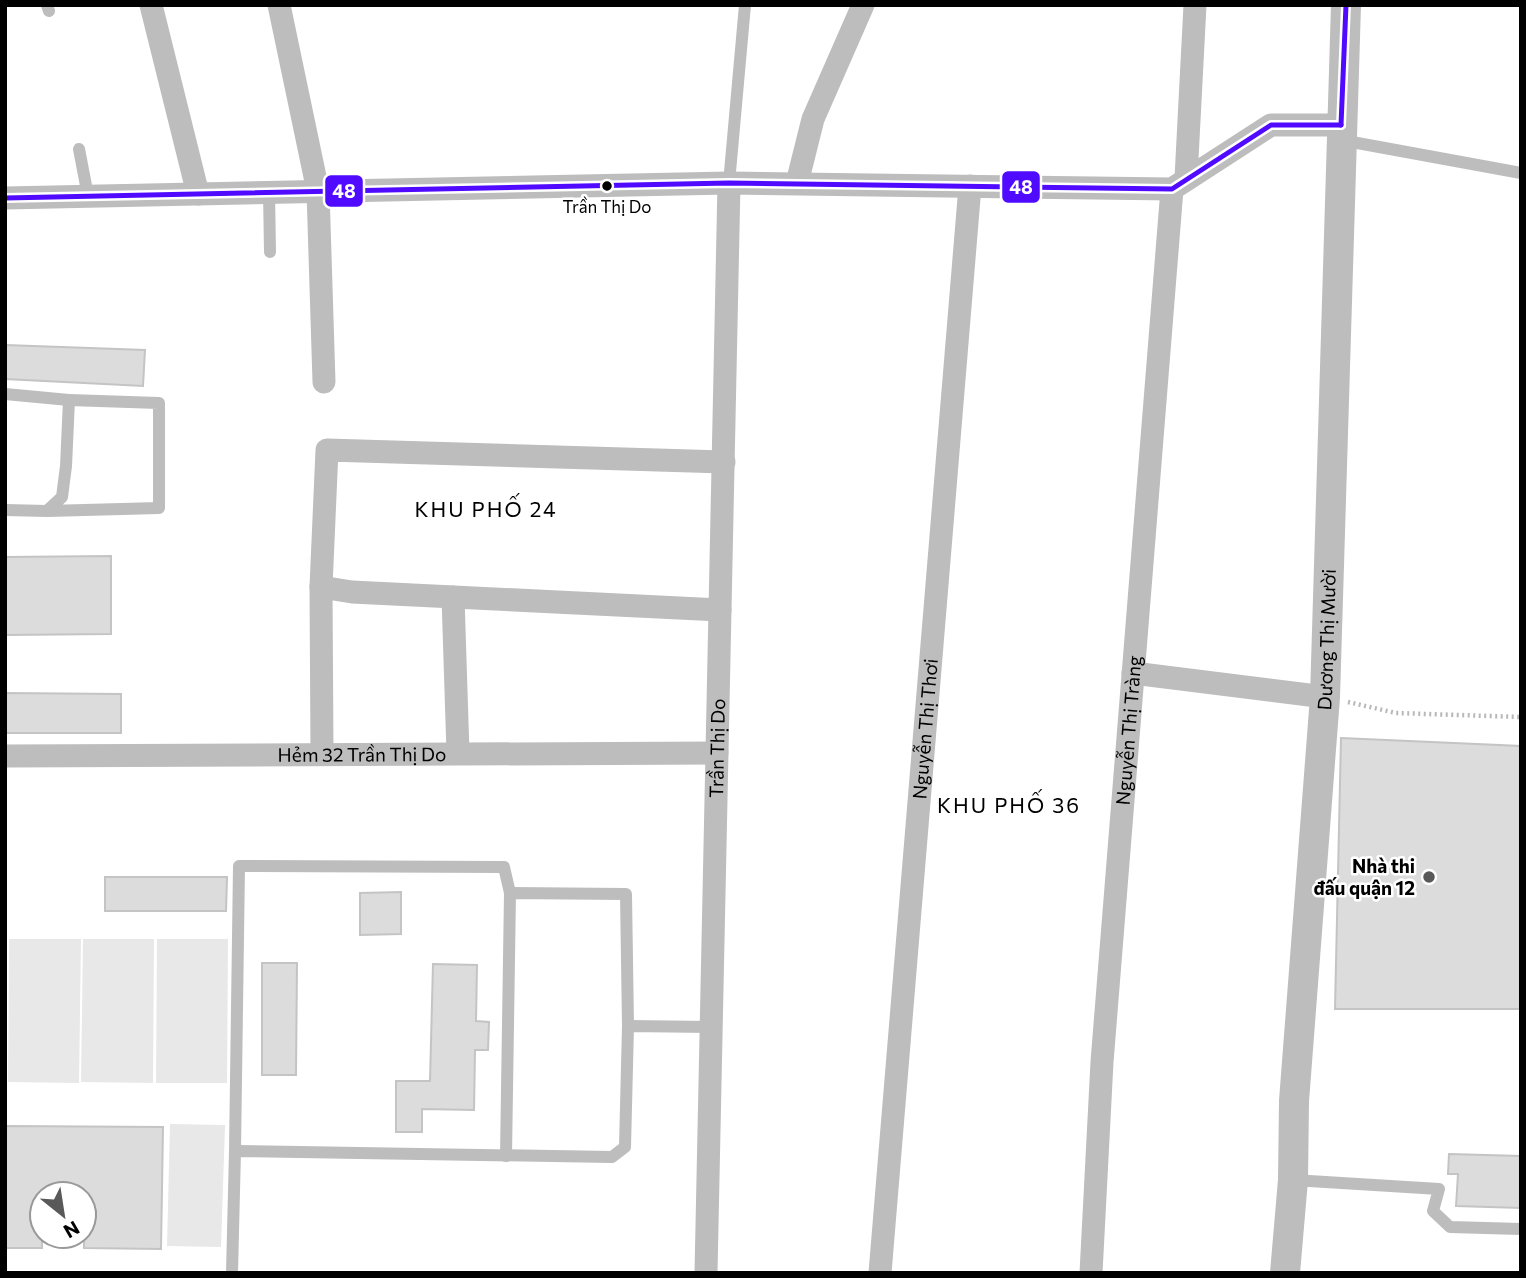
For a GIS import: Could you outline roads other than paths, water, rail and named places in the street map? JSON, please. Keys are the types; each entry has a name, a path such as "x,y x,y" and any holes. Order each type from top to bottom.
{"street":[{"path":"151,5 198,194"},
{"path":"279,5 318,191 324,382"},
{"path":"797,184 813,119 863,5"},
{"name":"Nguyễn Thị Tràng","path":"1091,1273 1102,1062 1133,673 1195,5"},
{"name":"Dương Thị Mười","path":"1285,1273 1293,1180 1294,1101 1325,697 1346,5"},
{"path":"5,198 729,183 970,186 1179,183 1271,125 1341,132"},
{"name":"Trần Thị Do","path":"706,1273 729,183"},
{"name":"Nguyễn Thị Thơi","path":"880,1273 970,186"},
{"path":"322,753 321,587 327,450 724,462"},
{"path":"321,587 453,597 720,610"},
{"path":"453,597 458,753"},
{"path":"1133,673 1325,697"},
{"name":"Hẻm 32 Trần Thị Do","path":"5,756 717,753"}],"lane":[{"path":"729,183 745,5"},
{"path":"1341,132 1467,165 1521,173"},
{"path":"79,149 88,196"},
{"path":"269,192 270,252"},
{"path":"5,394 69,400 159,403 159,508 5,510"},
{"path":"47,511 62,497 69,400"},
{"path":"232,1273 239,866 504,867 510,892 506,1156"},
{"path":"235,1151 612,1157 625,1147 628,1026 626,894 510,892"},
{"path":"628,1026 711,1027"},
{"path":"1293,1180 1439,1189 1433,1211 1450,1227 1521,1229"}],"place":[{"name":"Trần Thị Do","path":"607,186"},
{"name":"Nhà thi đấu quận 12","path":"1429,877"}],"district":[{"name":"KHU PHỐ 24","path":"486,510"},
{"name":"KHU PHỐ 36","path":"1009,806"}]}
